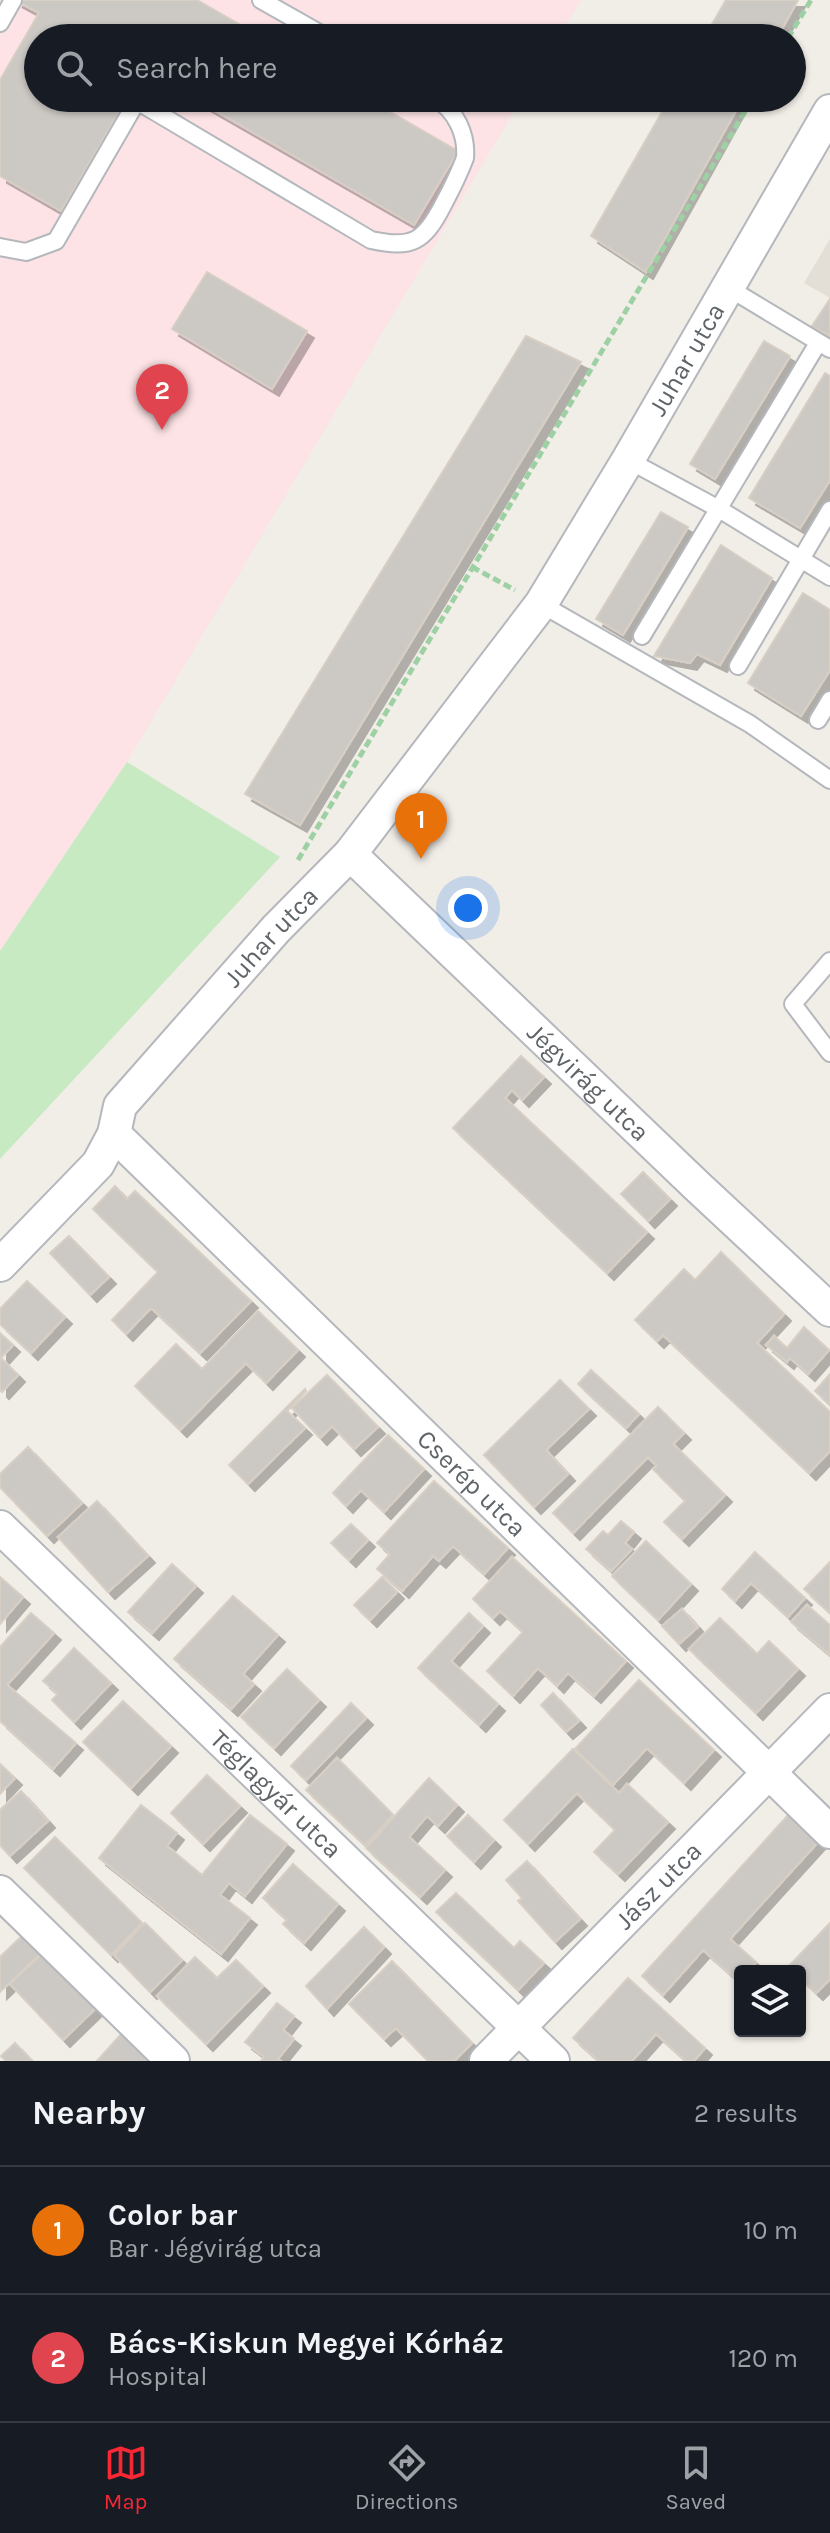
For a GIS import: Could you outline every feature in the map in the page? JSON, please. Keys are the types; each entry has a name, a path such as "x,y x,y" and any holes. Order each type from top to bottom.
{"street":[{"name":"Juhar utca","path":"0,1265 98,1164 114,1134 120,1106 276,929 350,854 541,604 830,111"},
{"name":"Jégvirág utca","path":"350,854 830,1310"},
{"name":"Cserép utca","path":"114,1134 830,1832"},
{"name":"Téglagyár utca","path":"0,1527 553,2061"},
{"name":"Jász utca","path":"486,2061 830,1710"},
{"path":"0,1892 173,2061"}],"lane":[{"path":"0,23 13,0"},
{"path":"261,0 303,24"},
{"path":"0,247 26,252 56,241 131,112"},
{"path":"156,112 371,240 391,244 413,242 426,234 465,158 466,147 461,129 451,112"},
{"path":"642,636 824,346 727,287"},
{"path":"628,460 719,509 830,577"},
{"path":"738,666 830,510"},
{"path":"541,604 750,724 830,780"},
{"path":"818,720 830,700"},
{"path":"830,961 793,1004 830,1053"}],"path":[{"path":"796,24 811,0"},
{"path":"297,862 745,112"},
{"path":"472,567 541,604"}],"shaded area":[{"path":"0,0 581,0 566,24 24,24 24,112 514,112 127,762 0,951"},
{"path":"830,239 830,298 804,283"}],"green space":[{"path":"127,762 280,857 0,1159 0,951"}],"building":[{"path":"15,0 197,0 239,24 33,24 39,13"},
{"path":"726,0 798,0 785,24 712,24"},
{"path":"24,39 24,112 119,112 61,211 0,176 0,80"},
{"path":"217,112 390,112 458,151 414,225"},
{"path":"662,112 735,112 646,272 591,236"},
{"path":"207,272 307,331 272,389 172,329"},
{"path":"830,299 830,336 812,326"},
{"path":"526,336 581,362 300,825 245,794"},
{"path":"764,341 790,356 715,479 690,464"},
{"path":"825,373 830,376 830,480 800,528 749,498"},
{"path":"661,512 688,527 623,635 596,619"},
{"path":"721,545 772,578 720,665 697,654 690,663 654,656"},
{"path":"803,593 830,610 830,670 801,716 748,683"},
{"path":"521,1056 544,1077 522,1100 512,1090 505,1098 647,1232 607,1273 453,1128"},
{"path":"643,1172 670,1199 648,1221 621,1194"},
{"path":"115,1186 127,1199 135,1191 251,1301 200,1353 151,1308 126,1334 112,1320 158,1272 93,1209"},
{"path":"69,1236 109,1277 90,1295 50,1253"},
{"path":"721,1252 784,1314 757,1343 830,1412 830,1451 809,1473 663,1335 657,1341 635,1320 684,1269 695,1280"},
{"path":"27,1281 65,1317 31,1353 0,1324 0,1309"},
{"path":"258,1311 298,1350 266,1383 246,1363 180,1430 135,1386 176,1344 202,1369"},
{"path":"804,1327 829,1350 808,1374 790,1358 787,1362 766,1345 774,1336 787,1348"},
{"path":"0,1333 13,1345 1,1358 18,1375 2,1392 0,1390"},
{"path":"591,1370 639,1414 626,1428 578,1384"},
{"path":"830,1374 830,1405 815,1391"},
{"path":"327,1375 378,1427 354,1449 332,1426 320,1438 292,1408"},
{"path":"560,1380 589,1409 546,1450 568,1474 534,1507 484,1455"},
{"path":"305,1389 287,1411 305,1428 248,1484 229,1465"},
{"path":"658,1407 684,1433 673,1444 725,1495 682,1539 664,1522 685,1501 653,1469 657,1466 648,1457 573,1533 553,1513"},
{"path":"388,1435 424,1469 384,1512 361,1490 346,1506 333,1493"},
{"path":"28,1447 82,1503 47,1536 0,1487 0,1474"},
{"path":"434,1481 508,1548 484,1574 453,1546 439,1561 433,1556 402,1591 377,1569 390,1554 377,1543"},
{"path":"97,1501 148,1556 108,1592 58,1537"},
{"path":"621,1521 634,1532 625,1543 632,1549 611,1571 586,1549 603,1531 608,1535"},
{"path":"351,1524 368,1540 349,1560 331,1543"},
{"path":"646,1541 691,1584 658,1620 612,1576"},
{"path":"755,1552 805,1598 788,1617 751,1583 735,1601 722,1589"},
{"path":"512,1557 626,1661 594,1696 568,1673 557,1686 538,1668 513,1696 487,1671 523,1632 500,1611 493,1618 473,1599"},
{"path":"830,1562 830,1613 804,1589"},
{"path":"172,1564 196,1586 152,1633 128,1612"},
{"path":"0,1577 23,1597 0,1624"},
{"path":"382,1577 397,1592 370,1620 354,1605"},
{"path":"233,1596 278,1635 243,1674 254,1684 231,1709 174,1659"},
{"path":"807,1605 830,1625 830,1655 791,1622"},
{"path":"682,1609 698,1627 679,1644 662,1626"},
{"path":"31,1613 54,1633 7,1685 76,1743 53,1769 0,1721 0,1647"},
{"path":"469,1613 483,1626 451,1661 498,1704 479,1725 418,1668"},
{"path":"720,1618 757,1654 769,1641 798,1669 756,1713 689,1649"},
{"path":"74,1648 111,1683 74,1722 52,1700 58,1694 43,1681"},
{"path":"287,1669 319,1700 274,1748 241,1717"},
{"path":"639,1680 714,1750 684,1783 647,1748 613,1785 575,1749"},
{"path":"553,1693 579,1721 566,1732 541,1705"},
{"path":"123,1701 171,1746 131,1788 83,1742"},
{"path":"351,1703 366,1718 306,1780 291,1766"},
{"path":"573,1749 619,1793 627,1784 668,1822 618,1874 594,1852 615,1830 577,1793 528,1844 504,1820"},
{"path":"337,1758 393,1815 365,1845 306,1790"},
{"path":"0,1764 15,1778 0,1794"},
{"path":"207,1775 240,1806 203,1844 171,1813"},
{"path":"429,1778 457,1805 438,1826 427,1816 409,1837 445,1870 420,1897 366,1848"},
{"path":"21,1791 48,1821 10,1856 0,1845 0,1810"},
{"path":"141,1805 177,1833 167,1846 202,1875 250,1815 287,1844 245,1896 229,1883 220,1895 250,1918 221,1954 99,1858"},
{"path":"790,1813 820,1840 730,1939 756,1962 753,1965 734,1965 734,1978 703,1950 663,1995 642,1976"},
{"path":"468,1815 494,1840 474,1862 447,1836"},
{"path":"55,1837 142,1923 111,1955 24,1868"},
{"path":"527,1861 580,1919 555,1942 518,1901 522,1898 506,1880"},
{"path":"293,1864 338,1904 304,1943 283,1924 287,1920 263,1898"},
{"path":"456,1893 514,1948 520,1941 544,1963 518,1990 436,1912"},
{"path":"145,1923 182,1960 150,1992 114,1955"},
{"path":"830,1923 830,1979 816,1993 806,1984 806,1965 790,1965"},
{"path":"364,1927 384,1947 327,2009 306,1986"},
{"path":"23,1935 41,1953 0,1992 0,1957"},
{"path":"45,1951 97,2007 63,2040 10,1984"},
{"path":"195,1957 217,1978 236,1960 263,1986 206,2044 157,1996"},
{"path":"392,1961 472,2043 454,2061 428,2061 396,2028 384,2039 349,2004"},
{"path":"628,1978 705,2048 694,2061 686,2061 656,2034 632,2061 599,2061 573,2038"},
{"path":"277,2003 294,2016 283,2030 294,2039 278,2059 281,2061 261,2061 264,2057 245,2042"},
{"path":"123,2032 156,2061 97,2061"},
{"path":"15,2043 32,2061 6,2061 1,2056"}],"place":[{"name":"Bács-Kiskun Megyei Kórház","path":"162,430"},
{"name":"Color bar","path":"421,859"}]}
